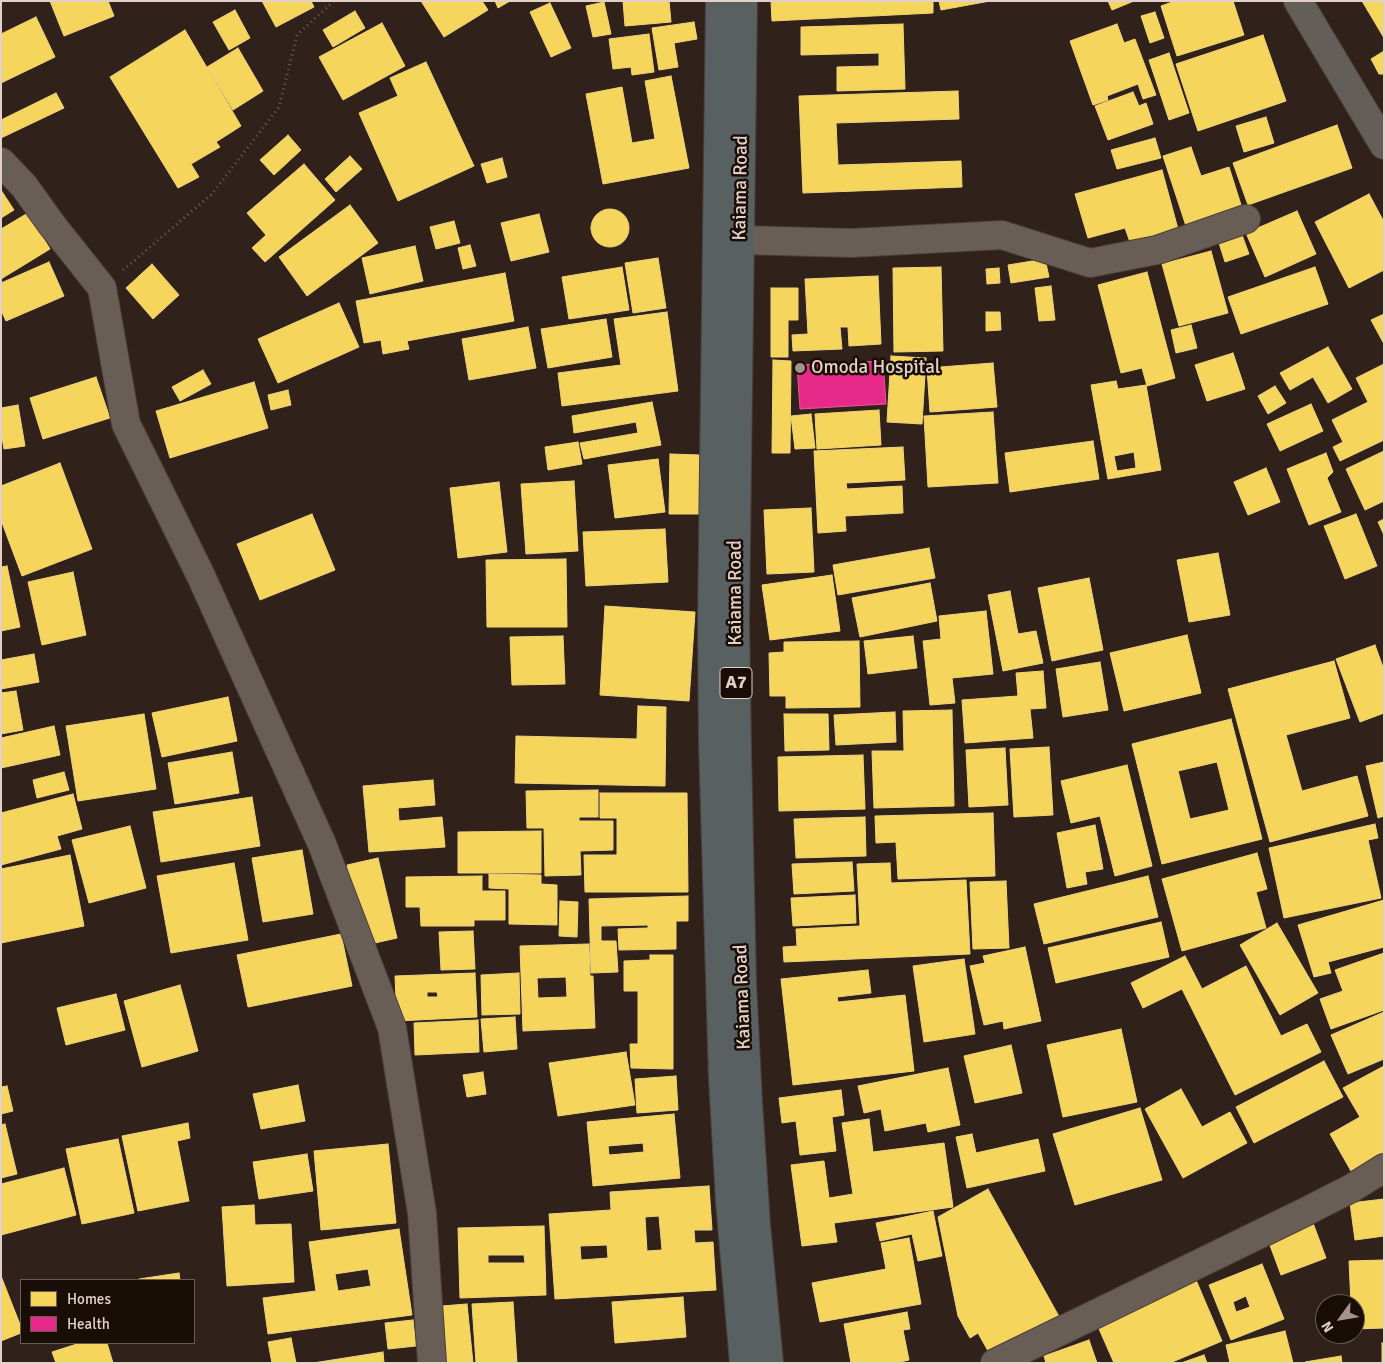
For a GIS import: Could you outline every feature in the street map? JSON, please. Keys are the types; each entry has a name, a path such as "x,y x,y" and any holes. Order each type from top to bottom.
{"highway":[{"name":"Kaiama Road","path":"720,1 712,622 713,744 723,1078 730,1202 744,1363"},
{"name":"Kaiama Road","path":"743,1 735,620 742,982 756,1225 769,1363"}],"street":[{"path":"1298,1 1384,145"},
{"path":"1,162 24,186 102,288 126,424 201,576 322,844 392,1028 422,1213 432,1363"},
{"path":"740,240 851,243 1002,235 1090,263 1157,250 1246,219"},
{"path":"995,1363 1305,1212 1352,1188 1384,1168"}],"path":[{"path":"102,288 212,194 279,108 297,35 334,1"}],"building: Homes":[{"path":"50,1 108,1 114,16 64,36"},
{"path":"262,1 311,1 314,7 276,27"},
{"path":"421,1 482,1 488,10 444,37"},
{"path":"495,1 510,1 498,8"},
{"path":"623,1 669,1 671,22 625,26"},
{"path":"771,1 933,1 933,13 772,21"},
{"path":"939,1 990,1 941,10"},
{"path":"1108,1 1134,1 1112,10"},
{"path":"1175,1 1233,1 1244,35 1177,56 1161,6"},
{"path":"1362,1 1384,1 1384,38"},
{"path":"604,2 611,34 593,37 586,6"},
{"path":"550,3 571,48 551,57 530,12"},
{"path":"235,10 250,38 229,50 213,22"},
{"path":"355,11 365,28 333,47 323,30"},
{"path":"1155,12 1164,38 1150,43 1141,16"},
{"path":"36,17 55,57 1,83 1,34"},
{"path":"694,22 697,39 674,43 678,67 659,70 652,28"},
{"path":"382,23 405,66 343,100 319,57"},
{"path":"903,24 905,89 837,91 837,67 879,66 879,53 801,55 801,27"},
{"path":"1117,24 1124,43 1135,39 1156,95 1143,99 1138,84 1107,96 1108,100 1093,105 1070,41"},
{"path":"185,30 241,126 216,142 220,147 191,164 199,177 178,188 110,77"},
{"path":"649,34 654,72 632,75 631,67 613,69 609,39"},
{"path":"1263,35 1286,101 1198,131 1176,64"},
{"path":"238,48 263,91 233,110 207,67"},
{"path":"1384,51 1384,74 1379,74 1371,59"},
{"path":"1169,53 1189,113 1169,120 1149,60"},
{"path":"426,62 474,166 398,201 359,113 398,96 390,78"},
{"path":"671,76 689,168 603,184 586,94 622,87 632,143 655,139 645,81"},
{"path":"958,91 959,119 836,123 838,165 961,161 962,187 803,193 799,96"},
{"path":"1133,92 1139,106 1146,103 1153,124 1108,140 1095,106"},
{"path":"56,93 64,108 1,138 1,120"},
{"path":"1266,117 1274,143 1244,152 1236,126"},
{"path":"1337,125 1352,168 1248,205 1233,163"},
{"path":"288,135 301,150 274,175 260,160"},
{"path":"1155,138 1161,158 1117,169 1111,150"},
{"path":"1191,147 1201,176 1229,167 1242,208 1186,226 1163,156"},
{"path":"350,156 362,169 336,192 325,179"},
{"path":"502,158 507,177 487,183 481,164"},
{"path":"304,164 335,200 265,262 252,248 266,235 247,213"},
{"path":"1162,170 1178,229 1130,242 1125,228 1088,238 1075,194"},
{"path":"1,190 14,210 1,218"},
{"path":"1369,194 1384,222 1384,270 1349,288 1315,222"},
{"path":"350,205 378,243 307,296 279,257"},
{"path":"610,209 623,215 629,228 623,241 610,247 597,241 591,228 597,215"},
{"path":"1297,211 1316,254 1265,277 1246,233"},
{"path":"28,213 50,249 1,279 1,229"},
{"path":"539,214 549,252 511,261 501,223"},
{"path":"454,221 460,243 436,249 430,227"},
{"path":"1242,235 1249,254 1225,262 1219,243"},
{"path":"470,245 476,266 463,269 458,248"},
{"path":"415,246 423,281 370,294 362,258"},
{"path":"1211,251 1228,313 1179,326 1162,264"},
{"path":"658,258 666,308 633,313 625,263"},
{"path":"1045,259 1049,277 1011,283 1008,265"},
{"path":"49,262 64,296 6,321 1,310 1,283"},
{"path":"152,264 179,295 153,319 126,288"},
{"path":"622,267 629,310 569,319 562,277"},
{"path":"941,267 943,351 894,352 893,268"},
{"path":"1315,267 1328,304 1241,334 1228,297"},
{"path":"999,268 1000,283 987,284 986,269"},
{"path":"1147,272 1175,378 1147,386 1142,368 1121,373 1098,285"},
{"path":"505,273 514,321 407,341 409,349 383,354 381,340 364,343 356,301"},
{"path":"878,276 881,344 849,346 848,327 840,327 842,349 793,351 792,335 808,334 805,279"},
{"path":"1051,286 1055,320 1039,321 1035,288"},
{"path":"771,288 798,288 798,320 788,320 788,357 771,357"},
{"path":"339,303 359,347 278,383 258,339"},
{"path":"667,312 678,391 562,406 558,373 621,365 614,319"},
{"path":"986,312 1000,312 1001,330 986,331"},
{"path":"1384,314 1384,344 1371,320"},
{"path":"606,319 612,357 548,368 541,329"},
{"path":"1191,325 1197,348 1176,353 1171,330"},
{"path":"528,327 536,368 469,380 462,339"},
{"path":"1328,347 1352,389 1328,403 1313,377 1290,390 1280,373"},
{"path":"1233,353 1245,389 1207,401 1195,365"},
{"path":"891,356 926,358 922,424 887,422"},
{"path":"773,360 791,361 790,453 772,453"},
{"path":"993,363 997,407 930,412 927,368"},
{"path":"1384,364 1384,440 1340,461 1333,447 1343,442 1332,420 1368,402 1356,378"},
{"path":"203,370 211,384 180,401 172,387"},
{"path":"96,377 110,418 43,439 30,398"},
{"path":"1116,381 1118,389 1146,385 1161,470 1108,479 1091,385","holes":["1134,452 1136,468 1117,471 1114,456"]},
{"path":"254,382 268,428 170,458 156,411"},
{"path":"1275,386 1286,403 1268,414 1258,396"},
{"path":"288,390 291,405 271,410 268,395"},
{"path":"652,402 661,445 584,459 580,443 638,433 636,422 574,433 572,416"},
{"path":"1311,404 1323,431 1280,451 1267,424"},
{"path":"18,405 25,446 4,449 1,431 1,408"},
{"path":"879,410 881,445 817,449 815,414"},
{"path":"993,412 998,483 928,487 924,416"},
{"path":"811,414 815,448 795,449 791,416"},
{"path":"1093,441 1099,479 1010,492 1005,453"},
{"path":"578,442 582,464 548,470 545,447"},
{"path":"903,447 905,480 846,483 847,489 902,486 903,513 845,516 846,531 818,533 814,451"},
{"path":"1384,451 1384,501 1365,510 1346,469"},
{"path":"1326,453 1333,472 1327,478 1341,512 1309,525 1287,469"},
{"path":"670,454 700,455 700,514 669,514"},
{"path":"658,459 665,512 615,518 608,465"},
{"path":"60,463 92,549 22,576 1,520 1,486"},
{"path":"1266,468 1280,502 1248,515 1234,482"},
{"path":"574,481 578,551 526,554 521,484"},
{"path":"499,482 507,552 458,558 450,488"},
{"path":"811,508 814,572 767,574 764,510"},
{"path":"312,514 335,570 260,600 237,544"},
{"path":"1356,514 1377,566 1345,579 1324,526"},
{"path":"1384,519 1384,535 1378,522"},
{"path":"665,529 668,582 586,586 583,532"},
{"path":"929,548 935,578 838,595 833,565"},
{"path":"1218,553 1230,615 1189,622 1177,560"},
{"path":"566,559 567,627 487,627 486,560"},
{"path":"7,566 20,627 1,631 1,567"},
{"path":"73,572 86,635 42,645 28,582"},
{"path":"832,575 840,631 770,640 762,585"},
{"path":"1089,578 1103,650 1052,661 1038,588"},
{"path":"930,583 937,621 860,637 852,598"},
{"path":"1010,591 1018,634 1036,631 1043,663 1003,671 988,595"},
{"path":"605,606 695,612 689,701 600,695"},
{"path":"986,611 993,674 952,678 955,703 930,705 923,641 941,639 939,616"},
{"path":"1187,635 1201,693 1124,711 1110,653"},
{"path":"563,636 565,684 512,685 510,637"},
{"path":"913,636 917,668 868,674 864,641"},
{"path":"859,641 860,707 786,708 786,696 770,696 769,653 784,652 784,642"},
{"path":"1375,645 1384,670 1384,713 1360,722 1336,659"},
{"path":"34,654 39,682 1,689 1,660"},
{"path":"1334,661 1350,718 1286,735 1302,791 1357,776 1368,816 1270,842 1228,689"},
{"path":"1100,662 1108,710 1063,717 1056,669"},
{"path":"1043,671 1046,708 1030,709 1033,738 965,743 962,700 1018,696 1016,673"},
{"path":"16,691 23,730 1,734 1,693"},
{"path":"228,697 237,741 162,757 152,713"},
{"path":"638,706 666,707 665,786 515,783 516,736 637,739"},
{"path":"952,710 954,806 874,808 872,751 904,751 903,711"},
{"path":"895,712 896,742 836,745 834,715"},
{"path":"144,714 156,789 78,801 66,726"},
{"path":"784,714 828,714 829,750 785,751"},
{"path":"1231,719 1262,839 1162,864 1132,744","holes":["1217,762 1229,810 1190,819 1178,771"]},
{"path":"54,726 60,755 1,768 1,738"},
{"path":"1049,747 1053,815 1014,817 1010,749"},
{"path":"1005,748 1008,805 969,807 966,750"},
{"path":"232,752 239,793 175,804 168,763"},
{"path":"863,755 865,809 779,811 778,757"},
{"path":"1384,762 1384,816 1378,818 1366,766"},
{"path":"1127,765 1152,866 1115,876 1100,816 1071,823 1061,781"},
{"path":"64,772 69,790 37,798 33,780"},
{"path":"433,780 435,805 398,808 399,821 442,817 445,847 369,852 363,786"},
{"path":"598,790 598,817 579,817 579,821 613,821 613,850 580,851 581,875 545,876 544,828 527,828 526,791"},
{"path":"600,793 687,793 688,892 585,892 584,855 617,855 617,818 600,818"},
{"path":"73,794 82,829 57,836 61,849 1,865 1,813"},
{"path":"252,797 260,846 161,862 153,812"},
{"path":"993,813 995,876 898,879 896,842 876,843 875,816"},
{"path":"865,817 866,856 796,858 794,819"},
{"path":"1375,824 1378,838 1368,840 1381,898 1284,918 1269,848"},
{"path":"1095,825 1103,869 1085,872 1087,884 1067,888 1057,833"},
{"path":"130,826 146,888 89,903 72,840"},
{"path":"541,831 541,873 458,873 458,832"},
{"path":"302,850 313,914 263,922 252,858"},
{"path":"1257,853 1267,889 1256,892 1266,928 1182,951 1162,879"},
{"path":"70,855 84,926 1,943 1,869"},
{"path":"378,858 397,938 366,945 347,865"},
{"path":"852,862 854,891 794,894 792,864"},
{"path":"234,863 248,940 171,953 157,876"},
{"path":"890,863 891,883 966,880 970,954 784,962 783,947 797,946 796,929 860,926 857,864"},
{"path":"489,874 541,875 541,884 557,885 557,925 509,924 509,889 489,888"},
{"path":"482,876 482,891 505,891 505,920 474,920 474,926 421,926 420,907 406,907 406,877"},
{"path":"1148,876 1158,917 1044,944 1034,904"},
{"path":"1006,881 1009,948 973,949 970,882"},
{"path":"855,895 856,923 793,926 791,898"},
{"path":"688,896 688,921 676,921 676,949 619,950 618,929 648,928 648,925 601,926 601,941 616,941 618,972 591,973 589,899"},
{"path":"1384,900 1384,947 1328,962 1331,973 1314,977 1298,925"},
{"path":"560,901 578,902 577,937 559,936"},
{"path":"1161,922 1169,957 1056,983 1048,948"},
{"path":"1277,923 1318,993 1280,1015 1240,945"},
{"path":"473,931 475,969 441,970 439,932"},
{"path":"341,934 352,986 248,1007 237,955"},
{"path":"589,944 590,976 593,976 595,1028 523,1031 520,946","holes":["566,977 567,997 538,998 537,978"]},
{"path":"1025,947 1041,1021 1004,1029 1003,1021 984,1025 970,966 985,963 983,956"},
{"path":"1384,953 1384,1010 1331,1029 1320,999 1343,991 1335,970"},
{"path":"650,955 673,955 673,1069 631,1068 630,1044 638,1044 638,991 624,991 624,961 650,960"},
{"path":"1185,956 1202,989 1246,966 1281,1036 1307,1024 1321,1052 1235,1095 1182,989 1143,1008 1131,983"},
{"path":"964,959 975,1034 924,1042 913,966"},
{"path":"868,970 871,993 837,997 838,1002 905,995 914,1071 793,1085 781,979"},
{"path":"475,973 477,1017 397,1021 395,976","holes":["427,992 437,992 438,997 427,997"]},
{"path":"519,973 520,1014 482,1015 481,975"},
{"path":"180,985 198,1051 142,1067 124,1001"},
{"path":"116,994 125,1030 66,1045 57,1008"},
{"path":"1384,1012 1384,1059 1348,1074 1331,1035"},
{"path":"515,1017 517,1049 484,1052 481,1019"},
{"path":"478,1020 479,1052 415,1055 414,1023"},
{"path":"1121,1029 1137,1102 1063,1117 1047,1045"},
{"path":"1011,1045 1022,1093 975,1103 964,1056"},
{"path":"626,1052 635,1105 558,1116 549,1063"},
{"path":"1324,1061 1343,1097 1254,1143 1236,1107"},
{"path":"1384,1066 1384,1153 1351,1171 1330,1134 1360,1117 1343,1088"},
{"path":"948,1068 960,1125 928,1132 926,1123 885,1131 881,1109 864,1113 858,1086"},
{"path":"483,1072 486,1094 467,1097 463,1075"},
{"path":"676,1076 678,1110 637,1113 635,1079"},
{"path":"298,1085 305,1121 261,1129 253,1094"},
{"path":"7,1086 13,1111 1,1114 1,1087"},
{"path":"1181,1089 1202,1127 1230,1112 1247,1143 1183,1178 1145,1109"},
{"path":"841,1090 844,1115 832,1117 836,1151 800,1155 796,1121 782,1123 779,1098"},
{"path":"1140,1108 1162,1180 1075,1205 1053,1134"},
{"path":"674,1114 680,1178 593,1186 587,1122","holes":["643,1143 644,1152 609,1155 608,1146"]},
{"path":"869,1119 873,1152 944,1143 953,1207 834,1223 837,1242 802,1246 791,1165 824,1161 829,1198 853,1194 842,1123"},
{"path":"188,1123 190,1138 177,1141 189,1201 138,1211 122,1136"},
{"path":"5,1124 17,1174 1,1178 1,1125"},
{"path":"972,1134 976,1153 1038,1139 1045,1171 967,1188 956,1137"},
{"path":"118,1139 134,1213 82,1224 66,1149"},
{"path":"388,1144 396,1223 321,1230 314,1151"},
{"path":"307,1154 313,1191 259,1199 253,1162"},
{"path":"64,1168 76,1215 1,1235 1,1184"},
{"path":"709,1186 712,1230 694,1230 695,1243 713,1242 716,1290 555,1299 549,1214 611,1210 610,1192","holes":["659,1216 662,1250 647,1251 645,1217","607,1245 608,1258 581,1260 580,1246"]},
{"path":"988,1189 1061,1320 992,1358 978,1333 970,1338 958,1316 938,1217"},
{"path":"1384,1199 1384,1236 1355,1240 1350,1203"},
{"path":"254,1205 255,1225 291,1224 294,1282 227,1286 222,1207"},
{"path":"933,1211 942,1256 918,1261 912,1234 880,1241 876,1223"},
{"path":"1313,1223 1326,1258 1281,1275 1268,1240"},
{"path":"544,1226 546,1295 460,1298 458,1228","holes":["488,1255 524,1255 525,1263 488,1263"]},
{"path":"399,1229 412,1315 268,1334 263,1298 316,1291 309,1242","holes":["368,1269 371,1286 338,1291 335,1274"]},
{"path":"909,1238 921,1304 820,1322 812,1283 886,1269 881,1243"},
{"path":"1384,1260 1384,1328 1365,1329 1365,1294 1351,1294 1349,1261"},
{"path":"1262,1264 1284,1319 1231,1340 1209,1285","holes":["1246,1296 1250,1307 1236,1312 1233,1302"]},
{"path":"179,1273 180,1279 139,1279"},
{"path":"1,1276 20,1324 20,1333 1,1341"},
{"path":"1196,1280 1222,1341 1170,1363 1114,1363 1096,1322"},
{"path":"683,1297 686,1337 615,1343 612,1302"},
{"path":"513,1302 517,1363 476,1363 472,1304"},
{"path":"467,1304 473,1363 447,1363 442,1306"},
{"path":"907,1312 910,1329 903,1330 909,1360 896,1363 851,1363 844,1324"},
{"path":"413,1320 416,1346 388,1349 385,1323"},
{"path":"1285,1331 1293,1363 1230,1363 1226,1345"},
{"path":"291,1338 296,1363 272,1363 268,1342"},
{"path":"1089,1340 1097,1363 1046,1363 1044,1356"},
{"path":"1382,1343 1384,1343 1384,1363 1382,1363"},
{"path":"77,1344 107,1344 113,1363 56,1363 52,1352"},
{"path":"383,1352 384,1363 313,1363"},
{"path":"1204,1355 1207,1363 1181,1363"},
{"path":"1341,1356 1342,1363 1305,1363 1305,1362"}],"building: Health":[{"path":"883,361 886,404 800,409 797,365"}],"place":[{"name":"Omoda Hospital","path":"800,368"}]}
